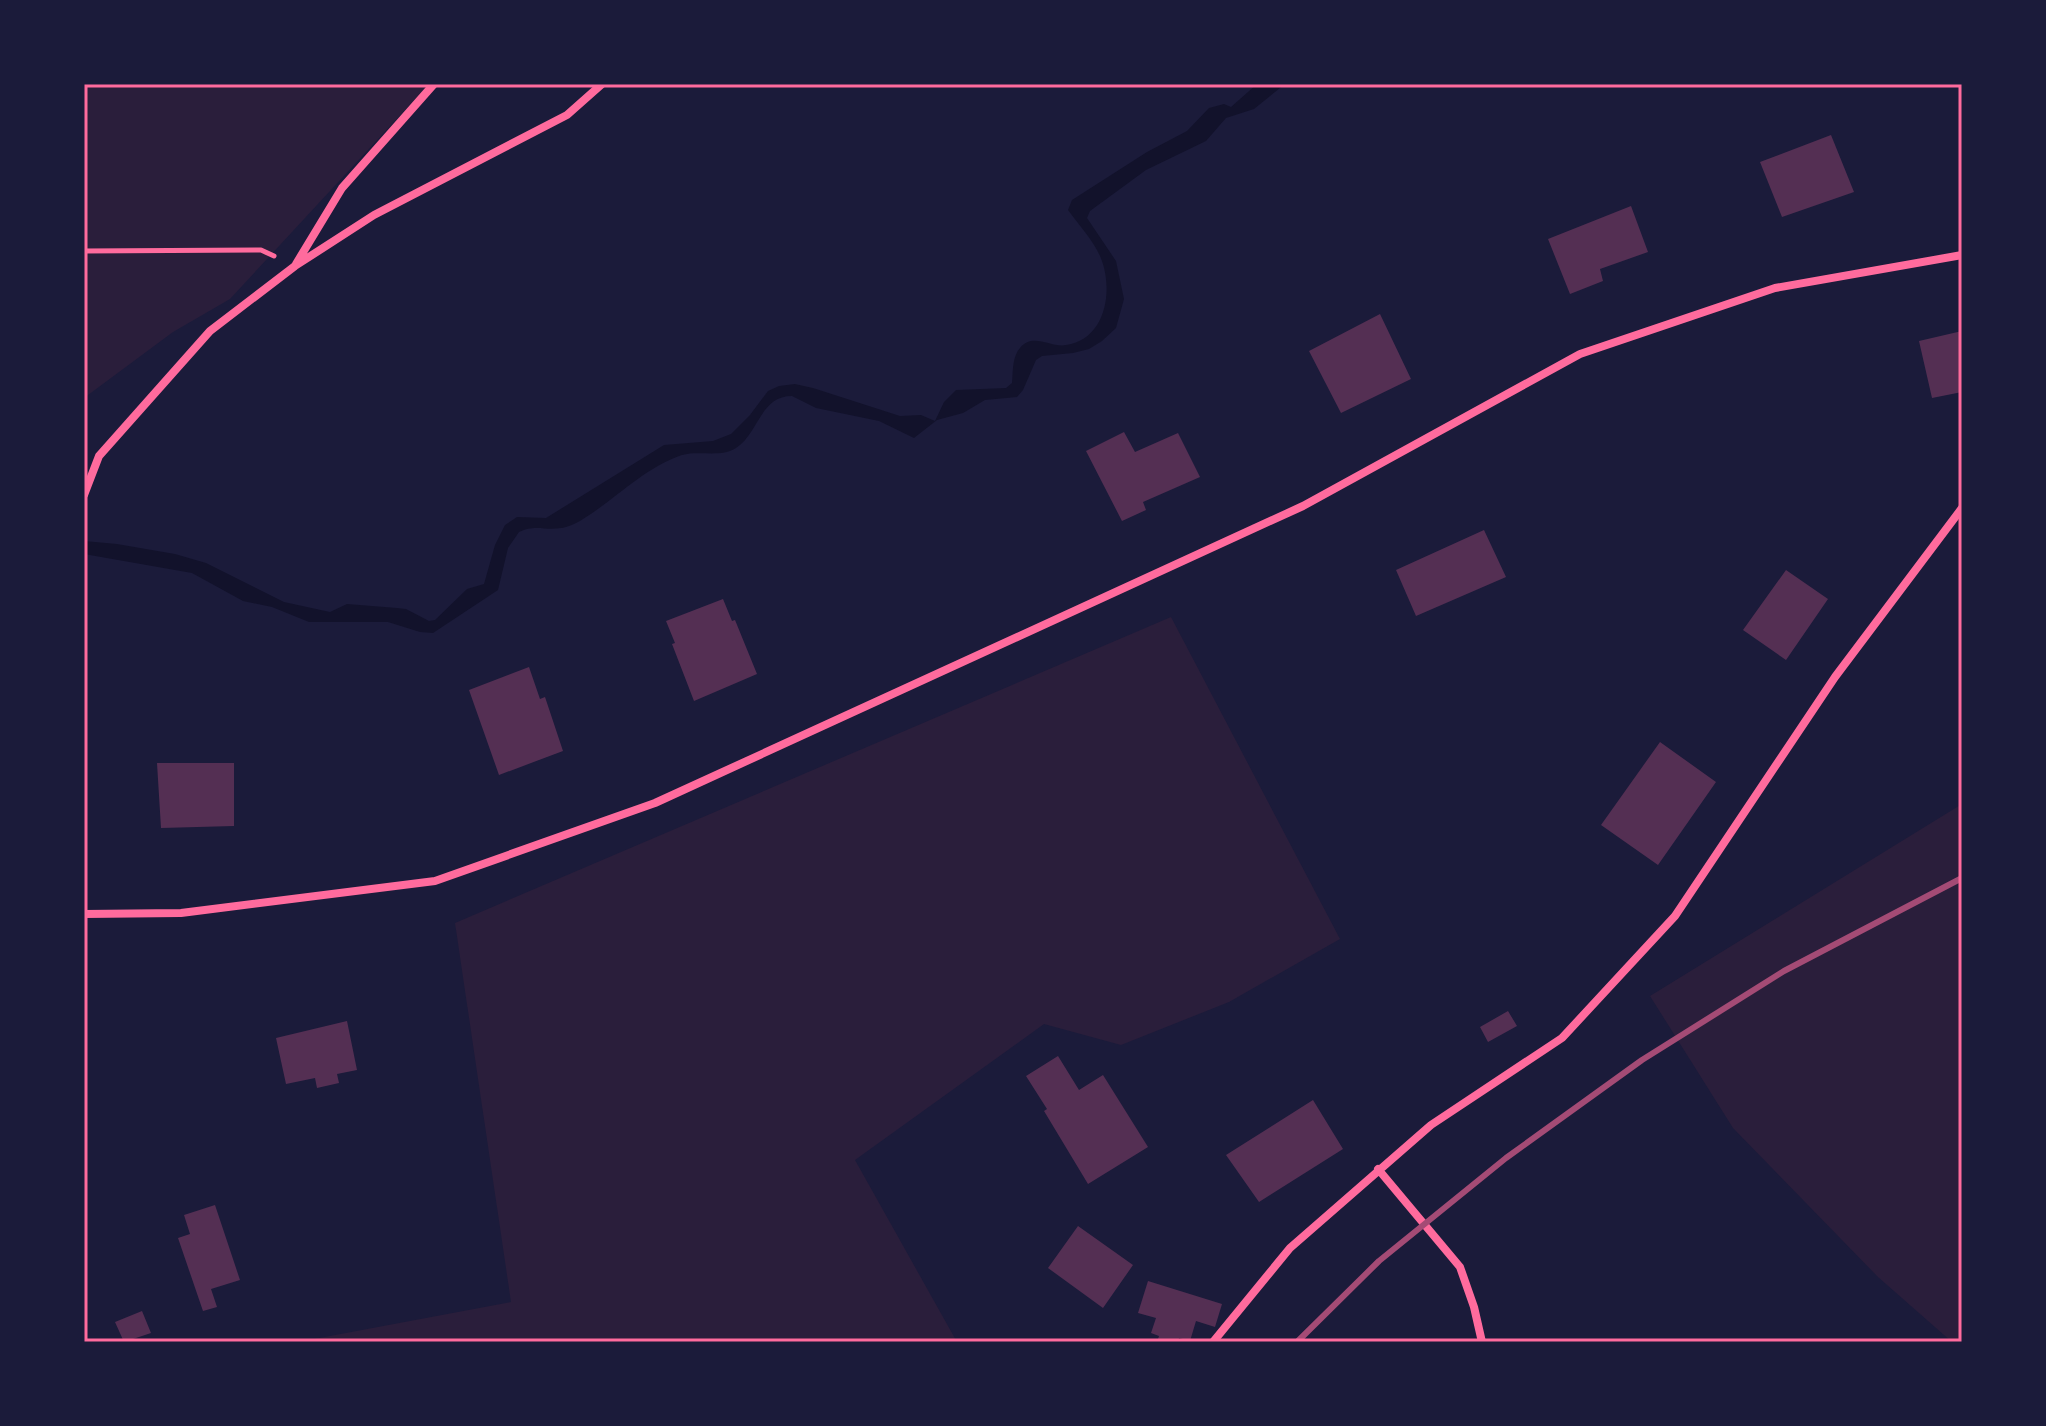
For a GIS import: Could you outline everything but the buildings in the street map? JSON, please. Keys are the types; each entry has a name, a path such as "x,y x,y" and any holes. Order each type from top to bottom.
{"street":[{"path":"295,266 342,188 434,84"},
{"path":"84,495 99,456 210,331 295,266 374,215 567,115 602,84"},
{"path":"84,914 181,913 435,881 655,803 1303,506 1580,354 1775,288 1962,255"},
{"path":"1213,1342 1290,1248 1431,1125 1562,1038 1675,916 1835,677 1962,508"},
{"path":"1378,1169 1460,1267 1482,1342"}],"path":[{"path":"84,251 261,250 295,266"}],"shaded area":[{"path":"84,84 429,84 230,299 173,332 84,398"},
{"path":"1257,84 1285,84 1254,109 1226,118 1206,141 1146,170 1090,211 1087,218 1116,261 1124,299 1116,328 1102,341 1089,349 1073,353 1042,356 1036,360 1017,397 985,400 963,413 937,420 914,438 879,421 816,408 792,396 781,398 766,408 750,434 736,448 724,453 682,455 643,475 576,523 563,528 530,528 519,532 508,548 498,590 433,633 388,622 309,622 272,607 243,601 192,573 84,554 84,541 175,554 206,563 284,602 330,612 347,604 406,609 429,621 435,620 467,589 484,584 495,545 505,525 517,517 546,518 664,445 713,441 731,434 768,391 779,386 795,384 813,388 900,416 921,415 935,421 944,402 956,390 1006,388 1012,383 1013,365 1025,343 1036,341 1066,345 1080,341 1098,323 1106,297 1104,269 1093,244 1068,210 1072,200 1147,152 1187,131 1209,108 1224,104 1231,107"},
{"path":"1171,617 1340,939 1229,1002 1121,1045 1044,1024 855,1160 957,1342 298,1342 511,1302 455,923"},
{"path":"1962,804 1962,1342 1952,1342 1878,1277 1733,1128 1650,996"}],"railway":[{"path":"1297,1342 1379,1261 1506,1158 1642,1060 1784,971 1962,878"}]}
